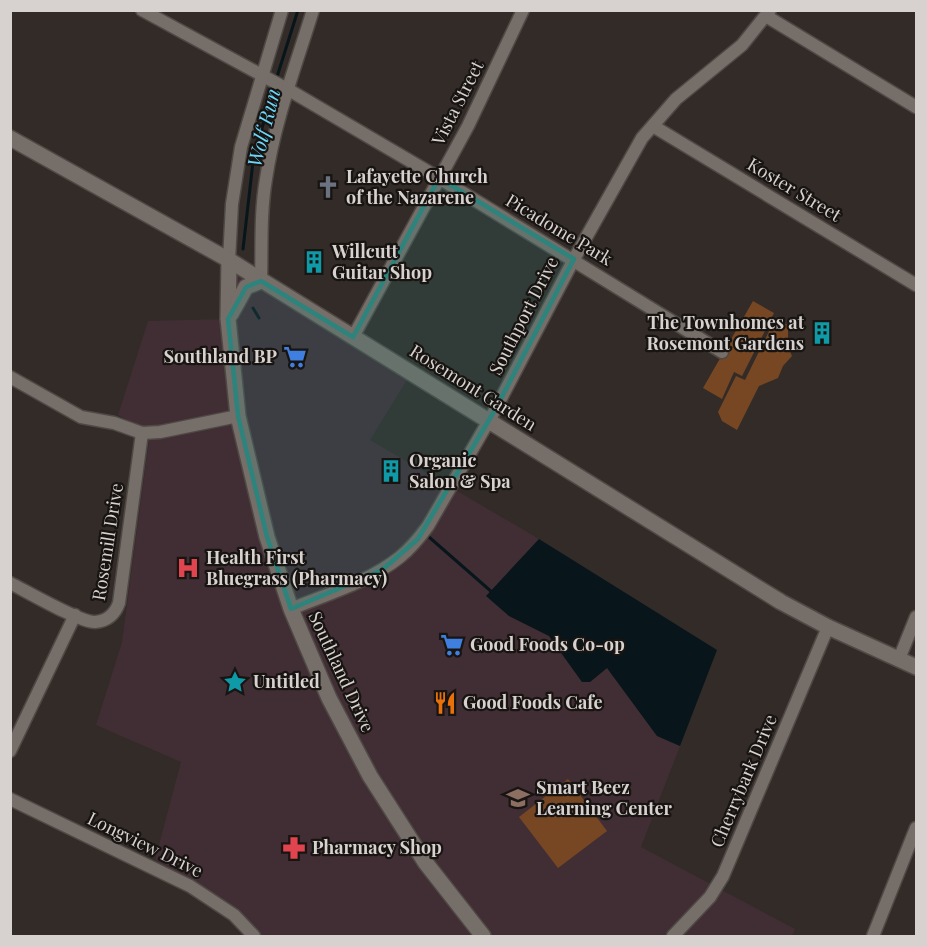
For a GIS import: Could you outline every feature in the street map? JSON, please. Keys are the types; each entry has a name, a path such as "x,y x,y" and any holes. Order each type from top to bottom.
{"main road":[{"name":"Rosemont Garden","path":"10,138 229,260 730,571 828,627 916,667"},
{"name":"Southland Drive","path":"229,260 228,319 238,416 267,537 291,609 325,690 370,776 425,862 483,936"},
{"path":"228,319 246,287 261,281"}],"street":[{"name":"Picadome Park","path":"142,10 286,89 439,178 722,352"},
{"path":"229,260 234,183 241,147 264,77 282,10"},
{"path":"261,281 262,219 266,177 286,89 313,10"},
{"name":"Vista Street","path":"353,337 468,126 523,10"},
{"path":"768,13 916,107"},
{"name":"Southport Drive","path":"291,609 382,570 413,546 428,526 489,422 632,154 676,99 742,45 768,13"},
{"name":"Koster Street","path":"653,126 916,285"},
{"path":"10,377 81,417 114,423 142,433 160,432 238,416"},
{"name":"Rosemill Drive","path":"10,584 75,615 96,622 105,620 117,610 142,433"},
{"path":"10,751 75,615"},
{"path":"900,659 916,617"},
{"name":"Cherrybark Drive","path":"673,936 710,897 723,876 828,627"},
{"name":"Longview Drive","path":"10,800 190,886 234,915 254,936"},
{"path":"873,936 916,828"}],"highlighted area":[{"path":"439,178 574,259 495,410 418,539 382,570 291,609 267,537 238,416 228,319 246,287 261,281 353,337"}],"shaded area":[{"path":"229,260 411,373 370,440 539,539 487,596 509,616 549,636 582,682 590,682 607,668 657,736 680,746 641,847 795,929 792,936 252,936 234,915 155,860 181,762 96,725 122,642 150,433 118,415 148,321 228,319"},
{"path":"753,301 774,313 742,376 734,372 722,399 703,388"},
{"path":"775,319 788,325 788,346 792,356 783,366 778,378 759,386 737,430 722,421 718,412 736,376 745,380"},
{"path":"539,539 717,650 680,746 657,736 607,668 590,682 582,682 549,636 509,616 486,596"},
{"path":"568,779 607,831 558,868 519,817"}],"waterway":[{"name":"Wolf Run","path":"276,80 298,10"},
{"name":"Wolf Run","path":"243,249 254,153 275,87"},
{"name":"Wolf Run","path":"253,308 259,318"},
{"name":"Wolf Run","path":"429,537 493,593"}],"place":[{"name":"Lafayette Church of the Nazarene","path":"328,187"},
{"name":"Willcutt Guitar Shop","path":"314,262"},
{"name":"The Townhomes at Rosemont Gardens","path":"822,333"},
{"name":"Southland BP","path":"295,357"},
{"name":"Organic Salon & Spa","path":"391,471"},
{"name":"Health First Bluegrass (Pharmacy)","path":"188,568"},
{"name":"Good Foods Co-op","path":"452,645"},
{"name":"Untitled","path":"235,682"},
{"name":"Good Foods Cafe","path":"445,703"},
{"name":"Smart Beez Learning Center","path":"518,798"},
{"name":"Pharmacy Shop","path":"294,848"}]}
